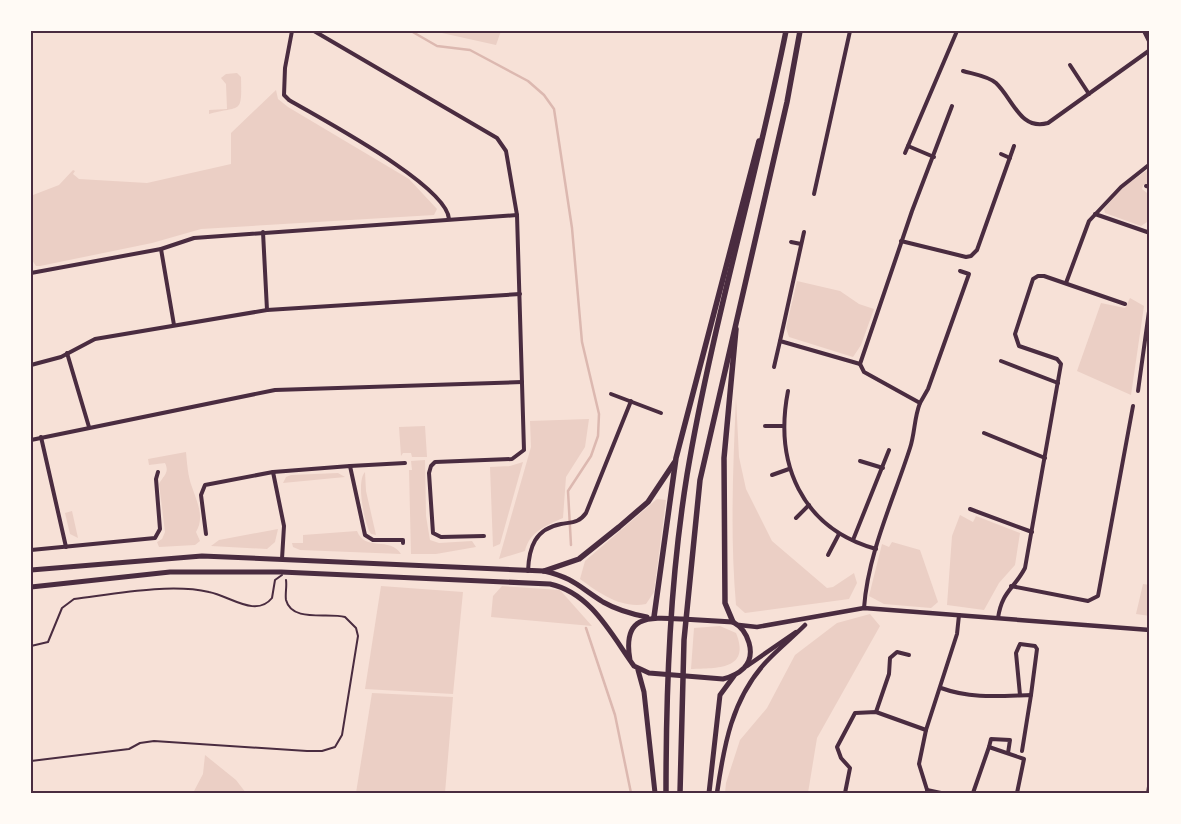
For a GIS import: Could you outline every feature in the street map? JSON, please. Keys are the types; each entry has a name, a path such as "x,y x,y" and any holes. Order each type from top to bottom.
{"highway":[{"path":"666,793 668,687 674,589 687,476 701,402 786,31"},
{"path":"680,793 682,687 687,590 700,480 738,307 787,102 800,31"},
{"path":"651,617 676,458 746,182 772,95"},
{"path":"736,624 725,603 724,458 738,307"},
{"path":"544,571 579,558 619,527 648,502 676,458"}],"main road":[{"path":"31,570 184,556 544,571 572,580 627,614 736,624 748,636 750,650 746,666 735,676 720,695 709,793"},
{"path":"31,587 170,572 281,572 550,584 574,592 583,600 638,670 644,692 655,793"},
{"path":"630,660 629,640 633,629 651,617"},
{"path":"638,670 649,673 714,680 735,676"}],"street":[{"path":"292,31 283,87 284,95 289,100 410,174 445,207 448,219"},
{"path":"314,31 500,141 506,151 517,215 525,446 522,453 512,459 435,462 429,469 433,533 441,537 484,536"},
{"path":"814,194 850,31"},
{"path":"905,154 957,31"},
{"path":"1144,31 1150,43"},
{"path":"963,71 995,82 1023,120 1032,124 1048,123 1150,50"},
{"path":"1070,65 1089,94"},
{"path":"920,403 864,372 860,364 901,241 952,106"},
{"path":"908,146 934,157"},
{"path":"901,241 966,257 972,256 977,250 1014,146"},
{"path":"1001,154 1010,158"},
{"path":"1066,283 1089,221 1121,187 1150,164"},
{"path":"1095,214 1150,233"},
{"path":"31,273 161,249 194,238 517,215"},
{"path":"263,232 268,310"},
{"path":"774,367 804,232"},
{"path":"791,242 801,244"},
{"path":"161,249 174,325"},
{"path":"864,608 876,549 911,446 915,416 928,389 969,274 960,271"},
{"path":"998,618 1000,604 1011,586 1020,579 1026,568 1061,364 1057,359 1019,346 1015,334 1033,279 1038,276 1044,276 1125,304"},
{"path":"31,365 55,359 95,339 268,310 520,294"},
{"path":"1138,391 1150,304"},
{"path":"780,341 860,364"},
{"path":"67,353 89,427"},
{"path":"1001,361 1058,383"},
{"path":"31,440 275,390 386,388 522,382"},
{"path":"788,391 783,426 784,442 789,469 809,505 840,534 876,549"},
{"path":"611,394 661,413"},
{"path":"528,571 530,547 535,538 548,529 561,524 576,522 586,513 631,401"},
{"path":"1011,586 1088,601 1098,596 1133,406"},
{"path":"765,426 783,426"},
{"path":"984,433 1045,458"},
{"path":"40,437 66,547"},
{"path":"853,540 889,450"},
{"path":"860,461 882,468"},
{"path":"206,534 201,495 204,485 273,472 405,462"},
{"path":"350,466 365,535 377,540 403,540 404,543"},
{"path":"772,475 789,469"},
{"path":"31,550 155,538 160,528 156,479 158,472"},
{"path":"273,472 284,526 282,559"},
{"path":"796,518 809,505"},
{"path":"970,509 1032,532"},
{"path":"828,555 840,534"},
{"path":"736,624 757,626 864,608 1150,630"},
{"path":"941,793 928,791 919,764 926,730 942,688 958,634 959,615"},
{"path":"746,666 820,616"},
{"path":"717,793 728,728 742,694 765,663 805,626"},
{"path":"1020,695 1016,653 1020,644 1035,646 1037,649 1022,751"},
{"path":"876,712 889,674 890,658 897,652 909,655"},
{"path":"942,688 958,694 986,697 1031,695"},
{"path":"845,793 850,768 841,758 837,747 855,713 876,712 926,730"},
{"path":"973,793 991,739 1010,740 1008,753"},
{"path":"988,747 1024,759 1017,793"},
{"path":"1148,793 1150,780"}],"lane":[{"path":"31,646 48,642 62,608 74,599 182,589 210,592 252,607 261,607 272,598 275,580 282,575"},
{"path":"31,761 129,749 140,743 154,741 307,751 330,750 335,747 342,734 358,636 356,628 345,617 302,615 293,610 286,600 286,580"}],"shaded area":[{"path":"433,31 501,31 496,45"},
{"path":"237,73 241,77 240,103 233,109 209,114 209,110 227,109 226,84 221,78 226,74"},
{"path":"276,90 278,99 288,107 409,179 437,209 434,215 201,229 152,243 36,266 32,260 31,197 33,195 59,185 73,170 75,171 73,174 79,179 147,183 231,164 231,133"},
{"path":"1150,168 1150,184 1143,185 1142,189 1147,193 1147,222 1141,226 1105,213 1104,209 1122,188"},
{"path":"797,281 840,291 859,304 874,309 861,345 853,357 789,337 786,328"},
{"path":"1130,298 1144,306 1131,395 1077,371 1101,303 1125,308"},
{"path":"736,398 739,457 746,489 772,541 827,588 833,587 854,573 857,583 849,599 745,613 736,605 733,476"},
{"path":"589,419 585,447 566,477 563,518 535,534 527,544 525,551 499,559 531,447 530,421"},
{"path":"425,426 427,457 412,457 411,453 403,453 401,456 399,427"},
{"path":"186,452 190,479 200,515 199,526 196,532 200,541 195,545 159,547 157,542 162,539 165,532 159,484 167,469 165,463 149,465 148,459"},
{"path":"425,460 426,516 430,540 439,543 472,541 476,547 436,554 411,554 409,470 412,470 411,461"},
{"path":"523,462 500,544 493,547 490,467 510,466"},
{"path":"365,472 366,491 376,535 371,534 368,529 364,512 361,484"},
{"path":"338,473 345,477 283,483 286,477 291,475"},
{"path":"657,499 666,500 654,592 646,604 628,604 611,599 580,579 585,561"},
{"path":"72,511 78,538 70,534 65,513"},
{"path":"960,515 973,522 976,516 1020,533 1015,565 999,583 984,610 947,605 952,536"},
{"path":"278,529 275,542 267,549 211,546 219,540"},
{"path":"357,531 366,541 391,546 401,554 300,550 293,547 292,543 303,543 303,535"},
{"path":"892,542 920,550 938,602 931,608 884,604 869,596 882,544 889,547"},
{"path":"1143,584 1150,585 1150,616 1136,614"},
{"path":"381,586 463,592 453,694 365,689"},
{"path":"502,586 560,590 592,626 491,617 493,596"},
{"path":"870,614 880,626 817,738 808,793 725,793 726,783 740,740 767,708 795,655 837,623"},
{"path":"720,626 736,633 739,654 735,660 721,667 691,669 694,628"},
{"path":"372,693 453,697 445,793 356,793"},
{"path":"205,755 236,780 246,793 193,793 203,774"}],"waterway":[{"path":"411,31 437,46 470,50 528,81 544,95 554,109 572,228 582,342 599,414 598,436 591,456 568,491 571,545"},
{"path":"586,628 615,715 631,793"}]}
